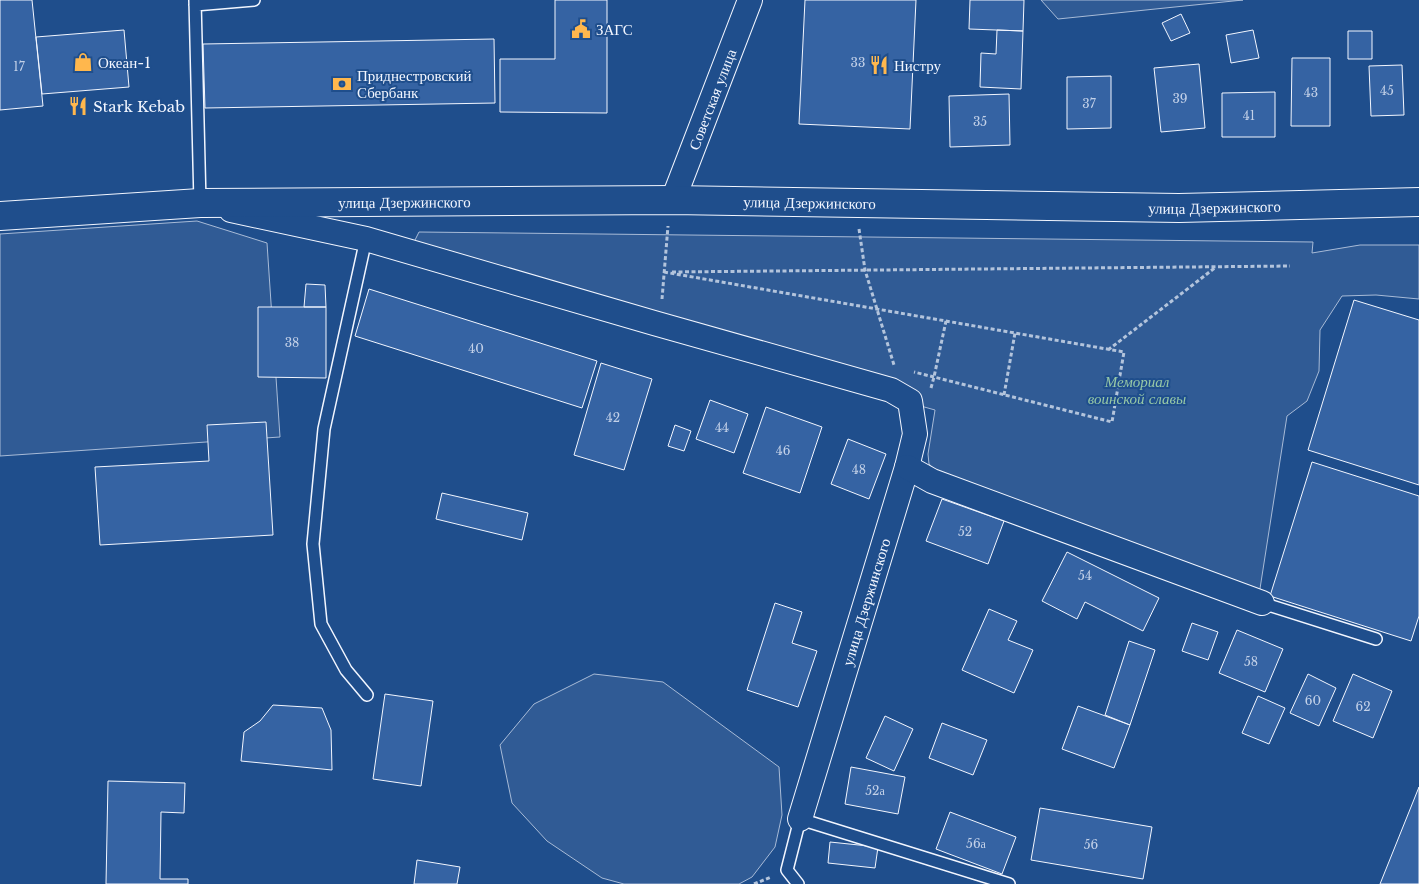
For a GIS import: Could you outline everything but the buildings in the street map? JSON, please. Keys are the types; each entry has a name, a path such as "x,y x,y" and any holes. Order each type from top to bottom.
{"highway":[{"name":"улица Дзержинского","path":"0,216 200,203 673,200 1179,208 1419,202"}],"street":[{"name":"Советская улица","path":"673,200 750,0"},
{"name":"улица Дзержинского","path":"200,203 366,239 891,390 910,401 915,434 907,467 800,819"},
{"path":"907,467 932,481 1262,603"}],"lane":[{"path":"200,203 197,2 254,0"},
{"path":"366,239 324,429 313,544 321,624 346,670 367,695"},
{"path":"1262,603 1376,639"},
{"path":"798,884 788,870 800,819 1009,884"}],"path":[{"path":"654,323 661,306 667,234 673,200"},
{"path":"856,203 865,270 899,378 891,390"},
{"path":"664,272 1290,266"},
{"path":"1108,350 1216,267"},
{"path":"664,272 1124,352 1112,422"},
{"path":"928,396 946,321"},
{"path":"1004,395 1015,333"}],"shaded area":[{"path":"1041,0 1243,0 1058,19"},
{"path":"197,221 267,243 280,437 0,456 0,234"},
{"name":"Мемориал воинской славы","path":"419,232 1313,242 1312,253 1360,245 1419,245 1419,299 1376,295 1342,296 1320,330 1319,371 1307,401 1287,416 1259,595 941,475 929,464 928,454 935,410 489,285 409,252"},
{"path":"594,674 663,682 779,767 782,815 775,847 752,877 739,884 624,884 602,878 547,841 512,803 500,745 534,704"}],"place":[{"name":"ЗАГС","path":"581,29"},
{"name":"Океан-1","path":"83,62"},
{"name":"Нистру","path":"879,65"},
{"name":"Приднестровский Сбербанк","path":"342,84"},
{"name":"Stark Kebab","path":"78,106"}]}
